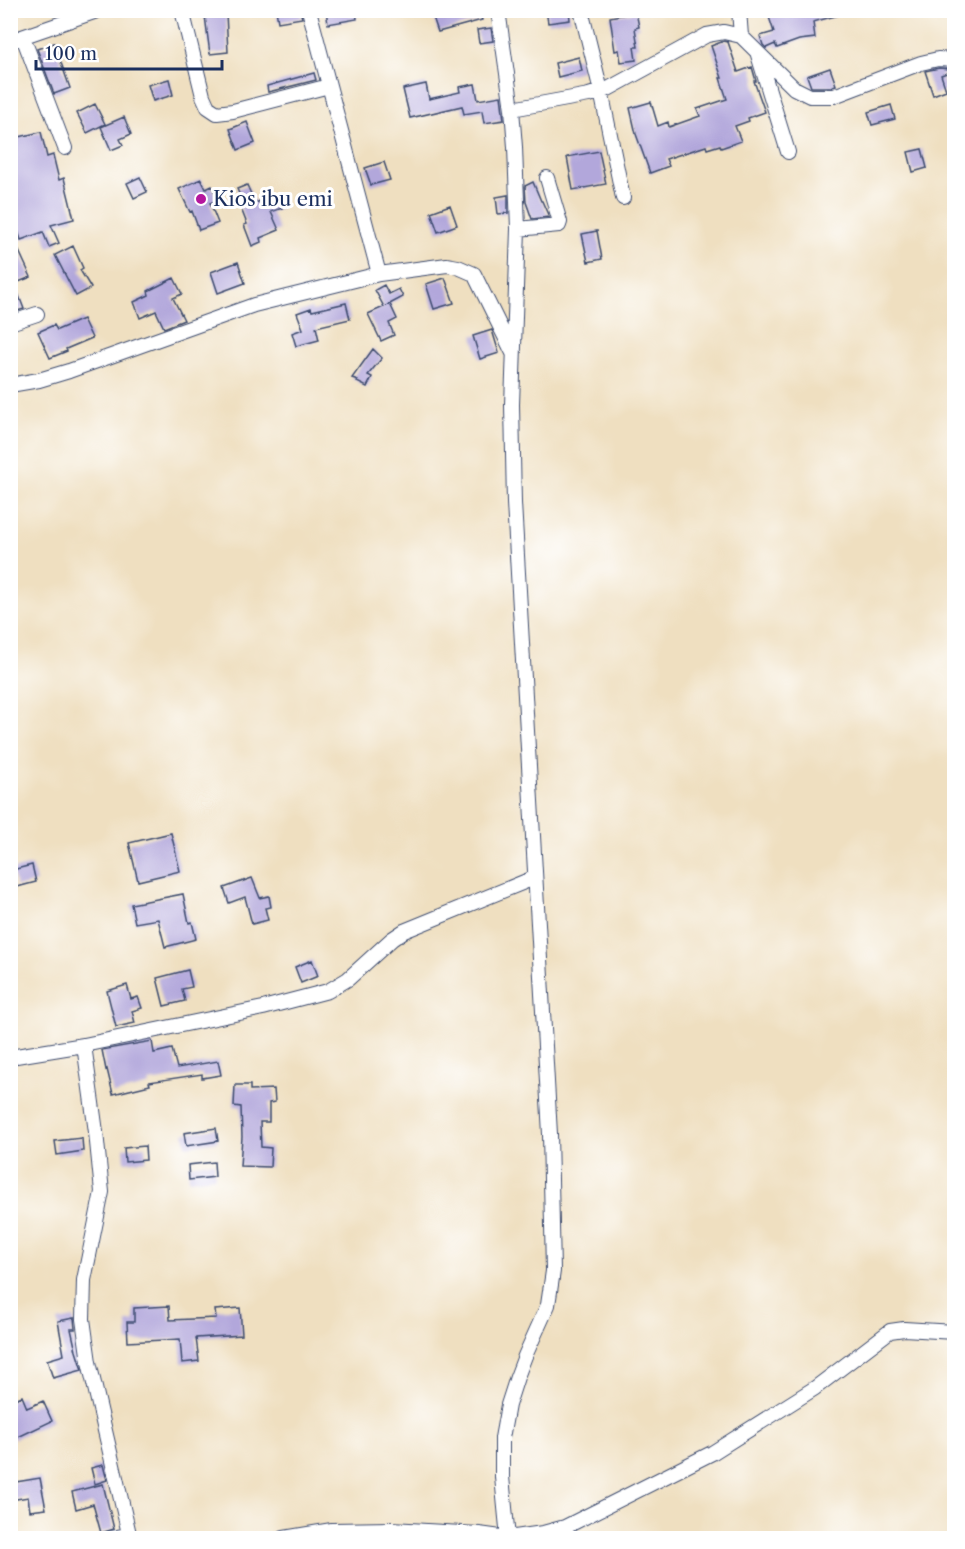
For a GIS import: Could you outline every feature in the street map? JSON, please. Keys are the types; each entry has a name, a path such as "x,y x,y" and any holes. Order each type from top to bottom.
{"street":[{"path":"65,148 17,39 100,10"},
{"path":"182,10 203,96 208,107 217,113 233,111 329,86"},
{"path":"309,10 379,274"},
{"path":"498,10 515,147 518,229 512,405 514,503 550,1134 553,1271 548,1305 517,1377 508,1405 502,1438 502,1477 508,1538"},
{"path":"581,10 602,92 623,198"},
{"path":"739,10 741,36"},
{"path":"512,109 602,92 707,35 724,32 741,36 794,88 810,96 834,96 921,63 954,60"},
{"path":"757,53 788,152"},
{"path":"518,229 559,225 547,178"},
{"path":"10,385 39,380 69,371 254,305 379,274 447,265 474,274 515,356"},
{"path":"10,323 37,314"},
{"path":"10,1057 84,1045 263,1008 328,991 348,979 404,931 534,878"},
{"path":"84,1045 102,1192 84,1280 83,1319 89,1362 130,1537 112,1539"},
{"path":"285,1539 332,1530 392,1529 508,1538 543,1533 566,1533 712,1453 815,1388 890,1331 904,1329 954,1332"}],"building":[{"path":"276,10 300,10 302,18 278,22"},
{"path":"326,10 356,10 357,19 328,24"},
{"path":"441,10 479,10 482,20 438,32 432,14"},
{"path":"546,10 569,10 570,20 548,23"},
{"path":"784,10 786,17 810,10 843,10 843,14 813,22 815,38 799,40 777,48 775,44 766,48 760,36 774,32 768,14"},
{"path":"636,12 639,27 635,28 638,47 634,47 636,60 621,62 619,50 615,51 610,17"},
{"path":"226,13 228,52 210,54 205,16"},
{"path":"491,28 493,41 479,43 477,30"},
{"path":"724,41 728,42 738,72 752,67 756,81 754,81 765,112 735,126 741,141 721,148 720,145 707,149 706,146 666,159 669,166 650,173 636,134 630,108 651,102 658,126 668,122 669,127 700,116 697,109 727,99 711,46"},
{"path":"54,43 70,88 54,94 37,49"},
{"path":"579,57 582,71 558,77 555,63"},
{"path":"830,68 836,85 811,87 807,76"},
{"path":"939,68 949,69 950,72 941,75 946,90 933,95 925,71"},
{"path":"314,73 316,80 268,92 267,86"},
{"path":"169,79 173,95 153,101 148,85"},
{"path":"426,84 429,99 460,92 459,87 475,84 478,100 501,96 504,120 484,123 482,111 464,114 462,106 410,118 403,89"},
{"path":"95,104 105,124 87,133 77,113"},
{"path":"891,105 895,119 872,125 868,112"},
{"path":"124,117 131,134 120,139 123,145 111,150 101,127"},
{"path":"247,122 255,143 238,150 230,129"},
{"path":"41,132 47,157 53,155 59,180 64,178 74,219 51,225 59,243 49,247 43,232 21,240 13,216 10,217 10,139"},
{"path":"922,149 927,168 913,172 908,152"},
{"path":"599,151 606,184 573,190 567,157"},
{"path":"384,162 390,180 371,185 365,168"},
{"path":"140,177 147,192 134,198 127,183"},
{"path":"201,179 206,189 212,186 218,200 210,203 218,223 199,230 192,211 190,212 179,189"},
{"path":"533,182 549,217 532,219 526,202 525,186"},
{"path":"247,185 255,203 277,195 282,208 271,212 279,230 260,238 261,242 252,246 240,206 244,205 237,189"},
{"path":"508,195 508,213 498,214 496,197"},
{"path":"450,205 457,225 438,232 431,212"},
{"path":"597,231 602,259 588,262 582,234"},
{"path":"73,246 83,268 80,270 91,288 76,296 55,255"},
{"path":"19,251 31,277 16,283 10,270 10,254"},
{"path":"238,262 245,283 218,293 211,272"},
{"path":"10,276 24,309 10,313"},
{"path":"174,278 182,294 173,298 184,320 164,328 156,311 140,318 134,302 149,295 148,291"},
{"path":"445,278 454,303 434,309 426,284"},
{"path":"384,285 389,294 399,289 403,297 386,306 390,304 397,319 389,323 394,335 381,341 368,314 384,307 375,290"},
{"path":"346,303 350,319 316,327 319,340 296,346 292,333 303,329 297,313 311,308 312,311"},
{"path":"83,319 92,338 50,358 38,332 54,325 57,330"},
{"path":"492,330 499,353 480,359 473,336"},
{"path":"373,349 382,358 368,375 372,377 367,387 352,378"},
{"path":"171,833 180,871 138,881 129,843"},
{"path":"32,865 36,882 17,887 12,870"},
{"path":"252,878 260,898 269,896 271,907 265,908 268,920 252,924 245,897 229,903 224,888"},
{"path":"183,894 189,923 192,922 196,939 165,947 158,919 135,923 131,904"},
{"path":"312,960 318,976 301,983 295,967"},
{"path":"188,970 192,987 182,989 185,1001 164,1006 157,978"},
{"path":"127,985 131,999 138,997 142,1008 132,1011 135,1023 116,1027 107,991"},
{"path":"152,1041 154,1053 172,1049 177,1068 218,1061 221,1075 202,1078 202,1074 149,1082 150,1085 113,1094 102,1050"},
{"path":"235,1085 250,1085 250,1090 274,1089 275,1102 269,1103 269,1122 260,1122 261,1147 271,1148 270,1167 240,1166 241,1107 234,1106"},
{"path":"216,1128 218,1141 186,1146 184,1133"},
{"path":"82,1138 83,1151 57,1155 55,1141"},
{"path":"145,1146 146,1160 125,1162 124,1148"},
{"path":"214,1162 215,1177 189,1180 188,1165"},
{"path":"169,1306 170,1320 216,1318 215,1310 240,1308 242,1335 196,1338 199,1361 182,1363 180,1339 128,1342 127,1322 134,1322 134,1308"},
{"path":"74,1318 75,1329 71,1329 82,1370 53,1378 47,1360 64,1355 58,1321"},
{"path":"22,1396 27,1408 43,1401 52,1421 14,1439 10,1431 10,1401"},
{"path":"103,1465 107,1480 95,1484 91,1468"},
{"path":"40,1478 46,1509 30,1511 28,1497 10,1500 10,1483"},
{"path":"103,1484 114,1529 101,1533 93,1504 76,1509 72,1492"}],"place":[{"name":"Kios ibu emi","path":"201,199"}]}
